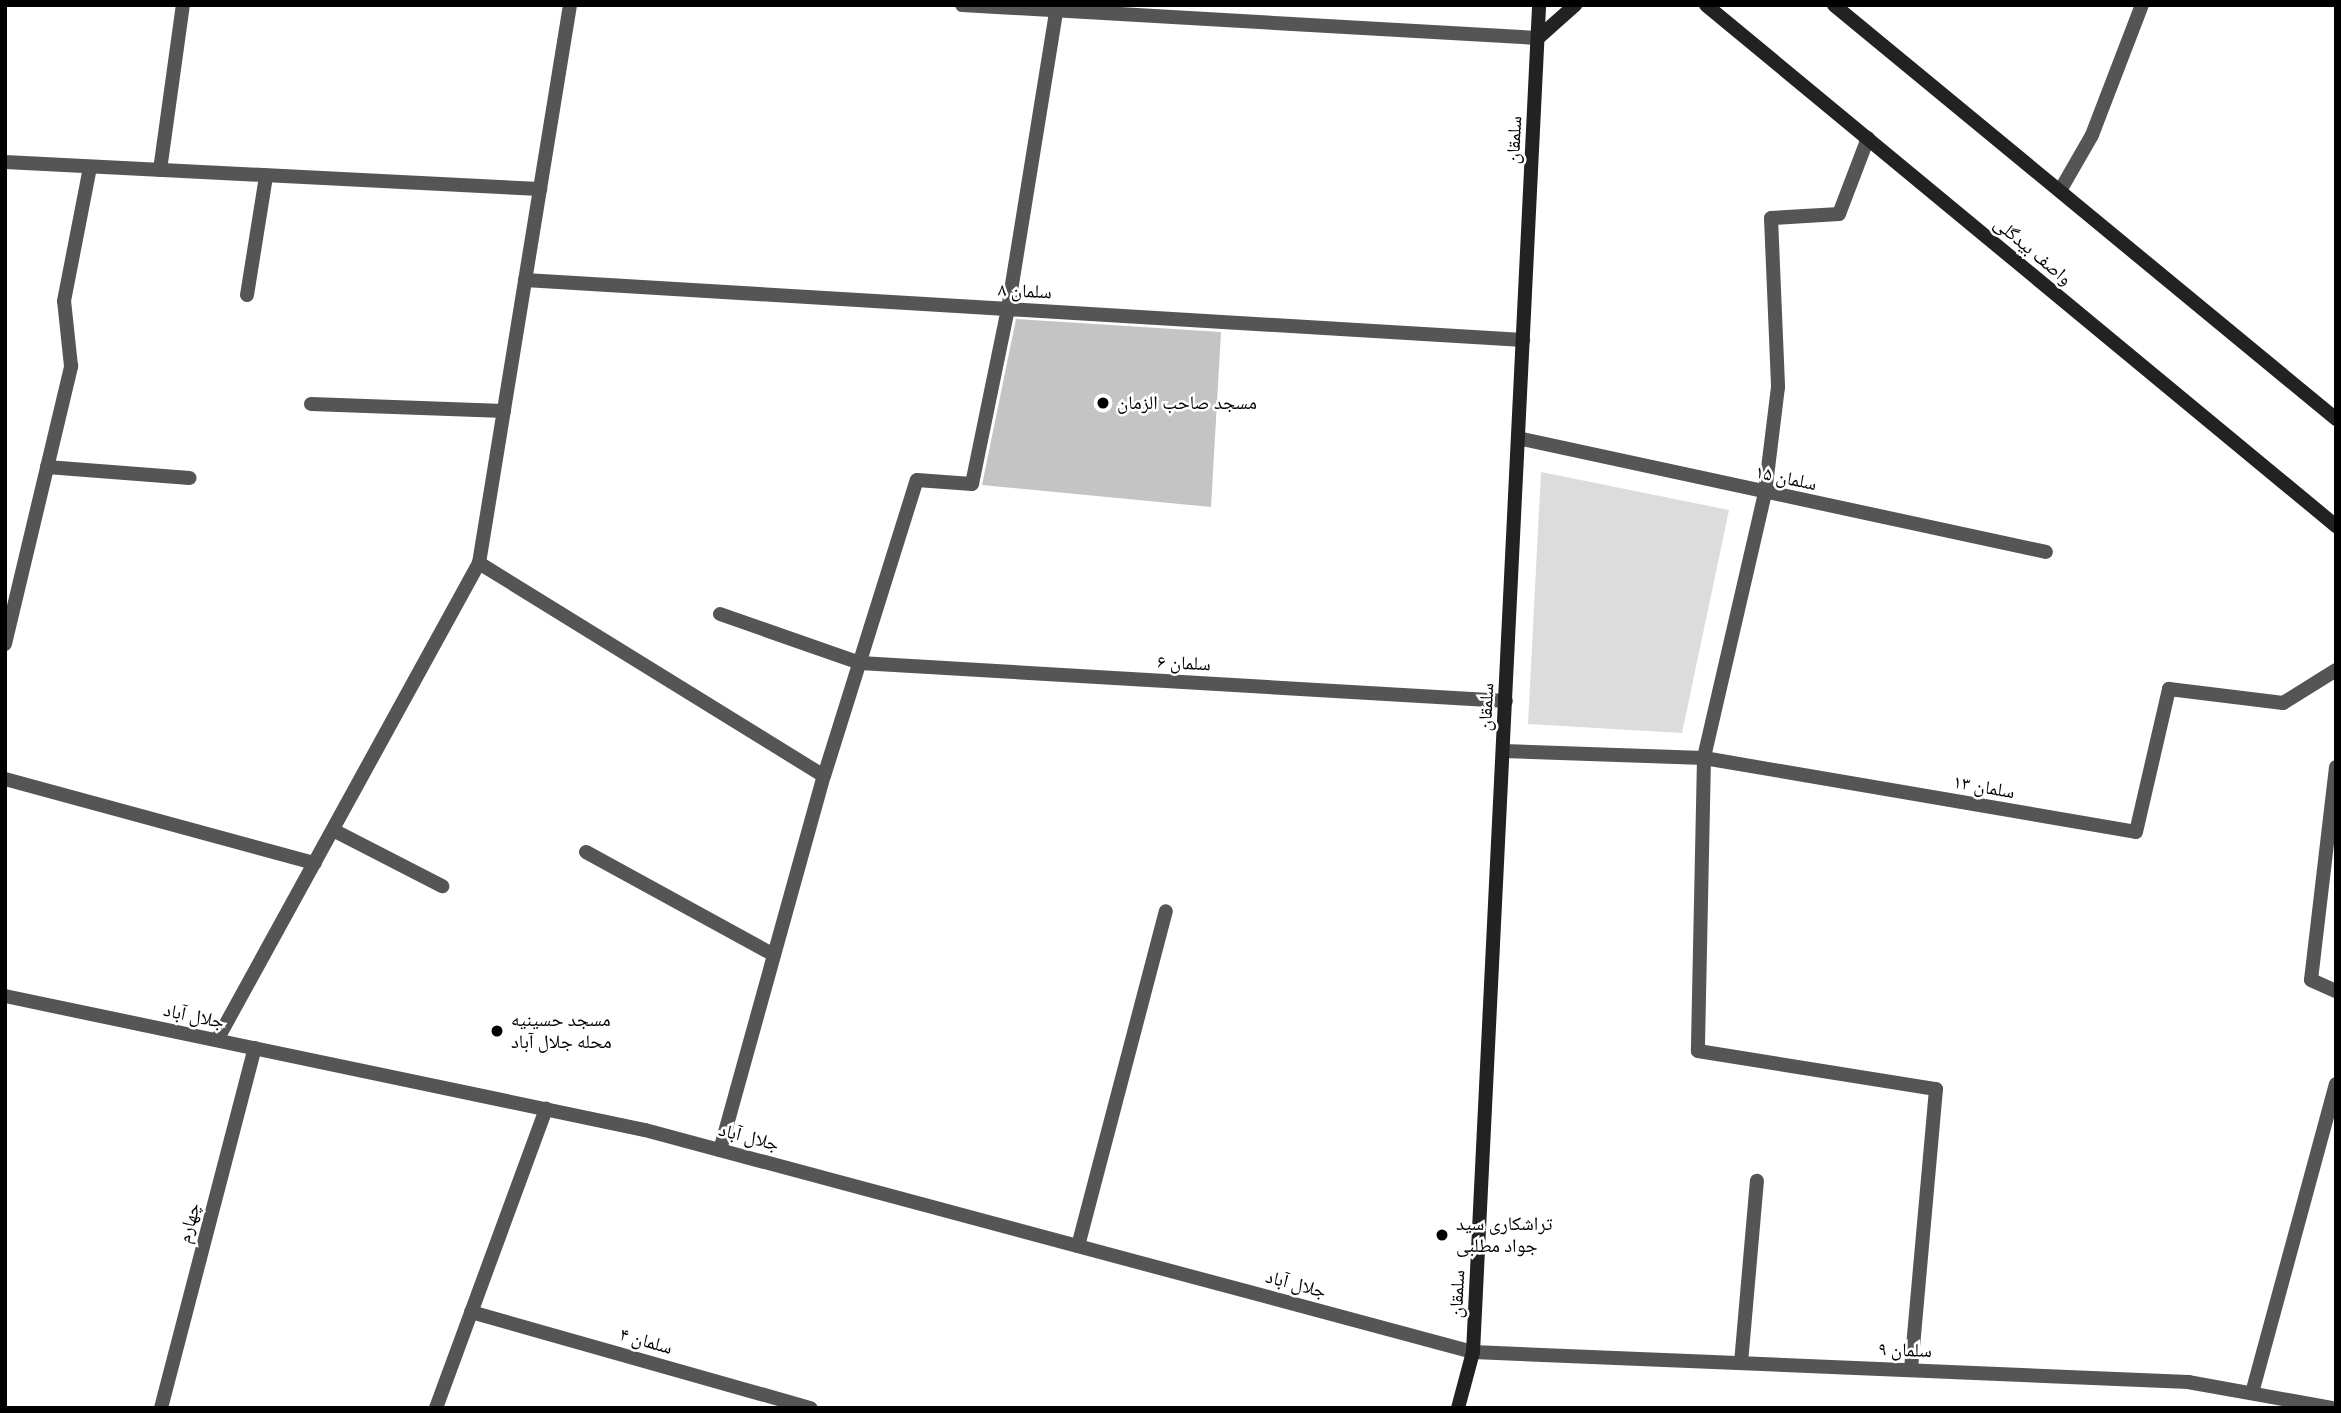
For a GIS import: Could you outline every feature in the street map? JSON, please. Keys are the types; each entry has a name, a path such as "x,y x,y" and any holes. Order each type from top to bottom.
{"street":[{"path":"160,170 183,5"},
{"path":"217,1040 480,564 570,5"},
{"path":"962,5 1056,8 1538,38 1575,5"},
{"name":"سلمقان","path":"1458,1408 1473,1352 1539,5"},
{"name":"واصف بیدگلی","path":"1706,5 2336,526"},
{"path":"1834,5 2333,411"},
{"path":"2062,189 2092,135 2142,5"},
{"path":"720,1150 824,776 917,480 972,484 1008,309 1056,8"},
{"path":"1868,138 1839,214 1771,218 1778,387 1765,493 1704,758 1698,1051 1936,1089 1911,1370"},
{"path":"5,162 540,189"},
{"path":"5,644 9,612 71,366 64,301 90,167"},
{"path":"247,295 266,176"},
{"name":"سلمان ۸","path":"525,280 1523,340"},
{"path":"311,404 504,411"},
{"name":"سلمان ۱۵","path":"1518,438 2046,552"},
{"path":"47,467 190,478"},
{"path":"480,564 824,776"},
{"name":"سلمان ۶","path":"720,614 860,663 1506,701"},
{"name":"سلمان ۱۳","path":"1503,751 1704,758 2136,832 2169,689 2283,704 2336,670"},
{"path":"2336,767 2311,981 2336,991"},
{"path":"5,779 315,863"},
{"path":"333,830 442,886"},
{"path":"586,852 774,954"},
{"path":"1078,1246 1166,911"},
{"name":"جلال آباد","path":"5,996 546,1109 720,1150 1473,1352"},
{"name":"چهارم","path":"161,1408 255,1048"},
{"path":"2252,1393 2336,1084"},
{"path":"436,1408 546,1109"},
{"path":"1741,1363 1757,1181"},
{"name":"سلمان ۴","path":"471,1312 811,1408"},
{"name":"سلمان ۹","path":"1473,1352 2188,1381 2332,1408"}],"shaded area":[{"path":"1541,472 1729,510 1682,733 1528,724"}],"building":[{"name":"مسجد صاحب الزمان","path":"1016,319 1221,332 1211,507 982,485"}],"place":[{"name":"مسجد صاحب الزمان","path":"1103,403"},
{"name":"مسجد حسینیه محله جلال آباد","path":"497,1031"},
{"name":"تراشکاری سید جواد مطلبی","path":"1442,1235"}]}
